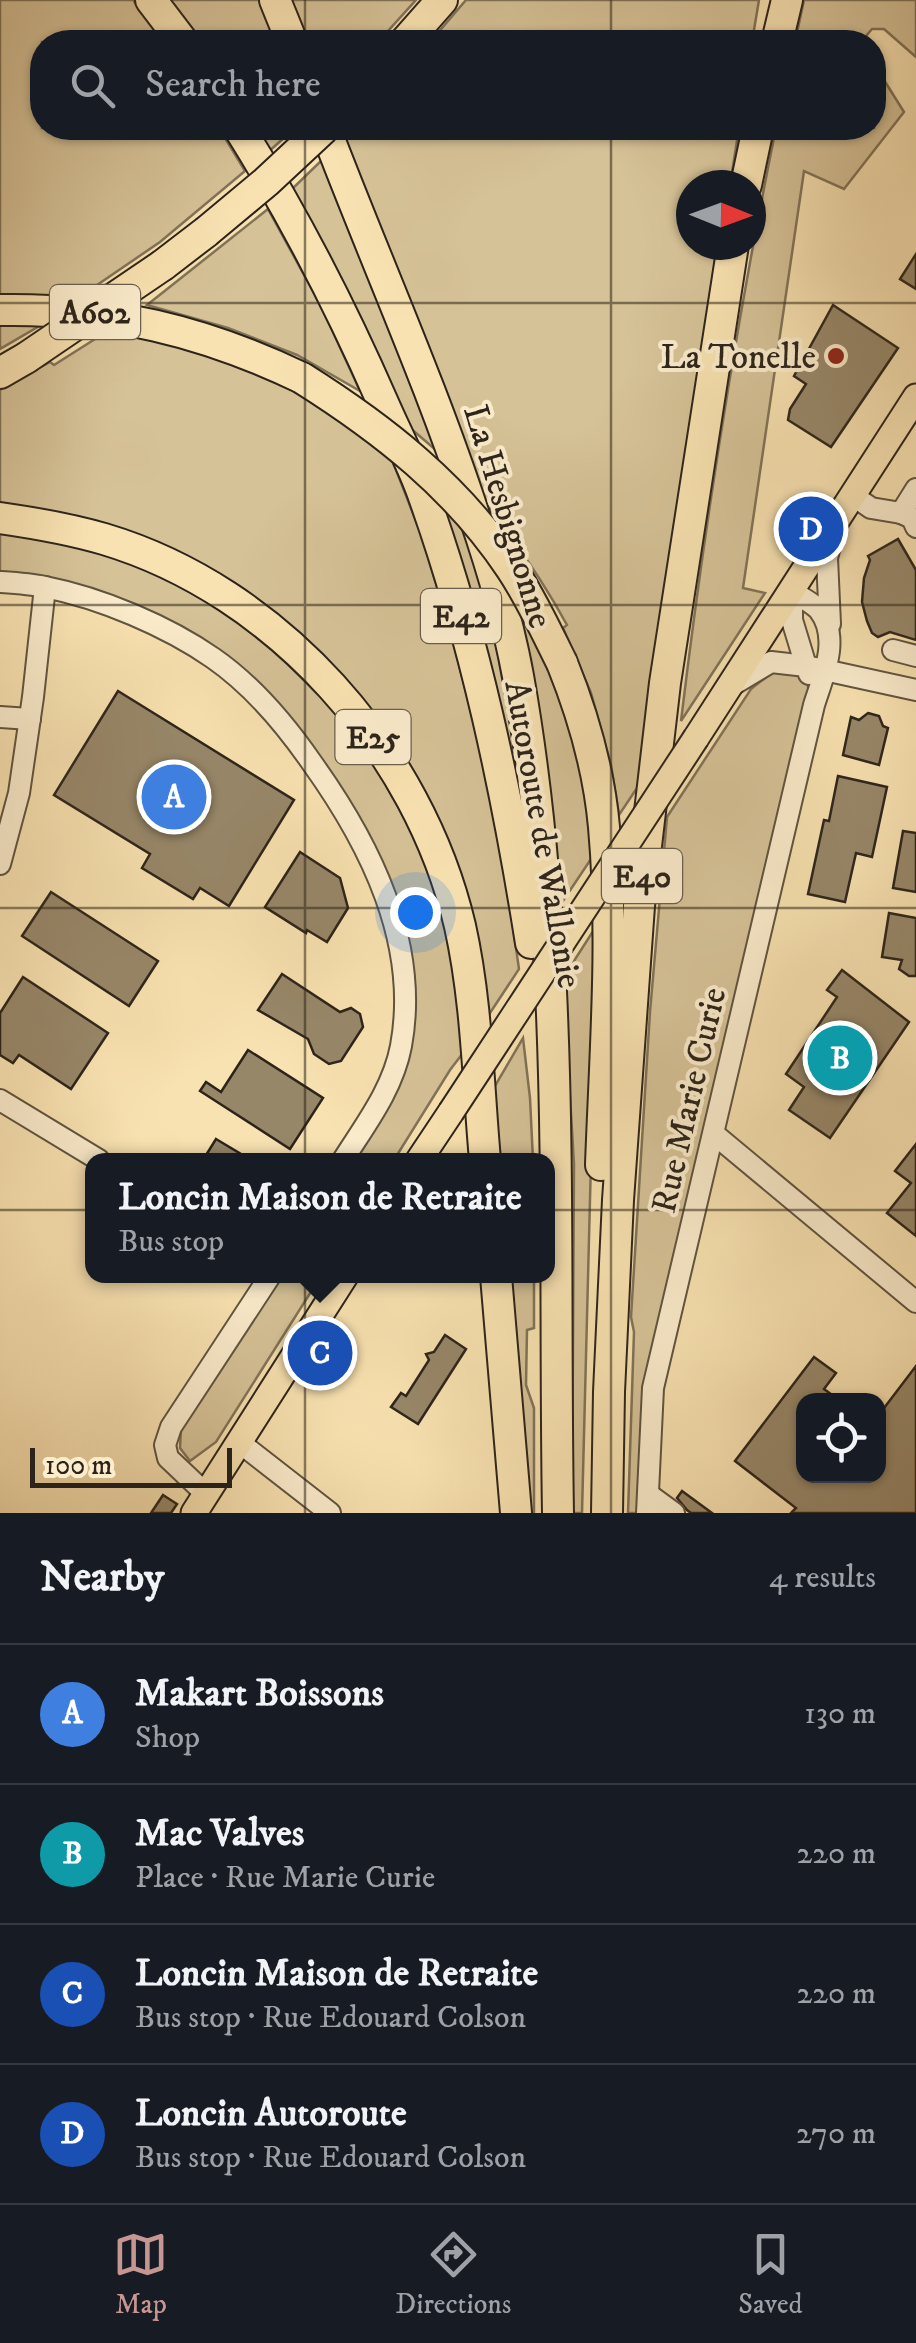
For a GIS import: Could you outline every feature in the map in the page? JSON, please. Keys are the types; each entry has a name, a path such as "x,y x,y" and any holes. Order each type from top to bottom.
{"highway":[{"path":"151,0 173,30"},
{"path":"275,0 287,30"},
{"path":"416,30 442,0"},
{"path":"766,30 771,0"},
{"path":"780,30 787,0"},
{"name":"Autoroute de Wallonie","path":"246,140 338,303 422,491 440,546 476,669 505,792 531,946 543,1072 554,1125"},
{"name":"A602","path":"13,366 206,232 311,140"},
{"name":"La Hesbignonne","path":"329,140 455,457 495,580 513,655 541,846 549,943 554,1125"},
{"path":"747,170 753,140"},
{"name":"E40","path":"607,1513 617,1220 639,906 665,683 730,260"},
{"path":"0,310 92,313 152,324 256,356 302,378 359,414 408,452 480,526 539,615 573,690 593,758 604,824 608,920 590,1513"},
{"name":"E25","path":"0,518 107,540 192,578 227,598 306,659 364,725 393,765 418,810 442,865 460,926 471,992 484,1153"},
{"path":"554,1125 554,1153"},
{"path":"555,1222 558,1513"},
{"path":"497,1283 516,1513"}],"main road":[{"path":"425,1153 916,397"},
{"path":"199,1503 341,1283"}],"street":[{"path":"852,495 871,508 909,520 916,489"},
{"path":"816,667 831,636 827,558 832,525"},
{"path":"0,582 45,587 103,604 158,626 213,658 255,694 294,736 336,797 367,851 388,902 400,950 406,1005 401,1049 386,1092 347,1153"},
{"path":"0,864 19,793 45,587"},
{"path":"792,591 819,610 831,636"},
{"path":"792,591 792,620 816,667"},
{"path":"892,650 916,656"},
{"path":"730,687 771,662 816,667 916,690"},
{"name":"Rue Marie Curie","path":"648,1504 652,1388 814,706 812,683 816,667"},
{"path":"0,717 30,719"},
{"path":"0,1100 87,1153"},
{"path":"714,1134 916,1302"},
{"path":"199,1503 168,1458 165,1445 171,1427 265,1283"},
{"path":"239,1442 330,1513"},
{"path":"648,1504 674,1513"}],"shaded area":[{"path":"0,0 133,0 155,30 30,30 30,140 226,140 245,171 160,242 78,298 0,295"},
{"path":"163,0 259,0 271,30 185,30"},
{"path":"285,0 416,0 389,30 297,30"},
{"path":"466,0 759,0 754,30 440,30"},
{"path":"804,0 916,0 916,57 884,29 798,30"},
{"path":"886,83 904,112 886,135"},
{"path":"257,140 282,140 266,154"},
{"path":"737,140 732,170 676,170 676,260 719,260 643,779 619,815 611,765 591,693 563,628 567,625 527,559 481,498 341,142"},
{"path":"774,140 882,140 844,189 804,171 743,588 765,593 681,721 722,423 751,260 766,260 766,180"},
{"path":"322,160 437,451 402,421 291,190"},
{"path":"268,209 321,306 360,391 297,355 228,328 147,305"},
{"path":"0,320 48,321 0,349"},
{"path":"114,327 186,344 287,381 391,457 421,534 451,634 503,857 519,969 488,1016 474,924 450,846 415,774 387,731 319,653 272,614 0,507 0,390 50,362 54,365"},
{"path":"437,501 466,531 494,633 517,762 513,770"},
{"path":"0,531 75,545 167,579 261,638 351,726 420,841 442,905 456,967 466,1049 398,1153 353,1153 412,1025 379,859 217,653 0,574"},
{"path":"520,623 527,623 555,684 599,847 561,904 547,770"},
{"path":"782,668 806,676 810,698 708,1129 641,1513 628,1513 634,1332 631,1317 667,817 751,689"},
{"path":"597,925 582,1513 572,1513 574,1164 563,978"},
{"path":"523,1038 533,1153 497,1153 492,1091"},
{"path":"274,1283 317,1283 216,1442 190,1461 180,1448 181,1428"},
{"path":"510,1283 534,1283 534,1328 527,1330 526,1385 534,1408 531,1513"}],"building":[{"path":"916,254 916,289 900,279"},
{"name":"La Tonelle","path":"833,305 898,348 831,447 788,420 790,409 806,384 794,376"},
{"path":"898,539 916,570 916,640 890,632 878,637 872,633 862,602 868,556"},
{"path":"118,691 294,800 229,906 200,888 193,899 142,868 150,854 54,795"},
{"path":"868,713 879,716 888,728 879,765 843,755 851,717 859,720"},
{"path":"838,776 887,787 872,857 856,853 845,902 808,894"},
{"path":"903,831 916,833 916,892 893,888"},
{"path":"300,852 340,878 348,908 327,942 265,907"},
{"path":"51,892 158,961 129,1006 22,936"},
{"path":"889,913 916,918 916,976 899,969 902,960 882,957"},
{"path":"842,970 909,1022 830,1138 789,1110 804,1087 786,1074 837,997 827,990"},
{"path":"282,974 340,1012 351,1008 360,1014 363,1027 341,1061 329,1064 314,1054 308,1039 258,1010"},
{"path":"23,977 108,1033 71,1089 19,1055 13,1063 0,1055 0,1013"},
{"path":"248,1050 323,1098 290,1149 200,1091 206,1082 221,1092"},
{"path":"216,1139 239,1153 207,1153"},
{"path":"916,1144 916,1236 887,1213 911,1183 895,1171"},
{"path":"445,1335 466,1349 418,1424 391,1407 401,1393 406,1396 429,1360 426,1354 434,1352"},
{"path":"814,1357 836,1373 824,1389 829,1393 796,1393 796,1483 886,1483 886,1405 916,1366 916,1513 791,1513 796,1508 735,1461"},
{"path":"682,1491 712,1513 691,1513 677,1498"},
{"path":"163,1495 177,1504 171,1513 151,1513"}],"place":[{"name":"La Tonelle","path":"836,356"},
{"name":"Loncin Autoroute","path":"811,529"},
{"name":"Makart Boissons","path":"174,797"},
{"name":"Mac Valves","path":"840,1058"},
{"name":"Loncin Maison de Retraite","path":"320,1353"}]}
